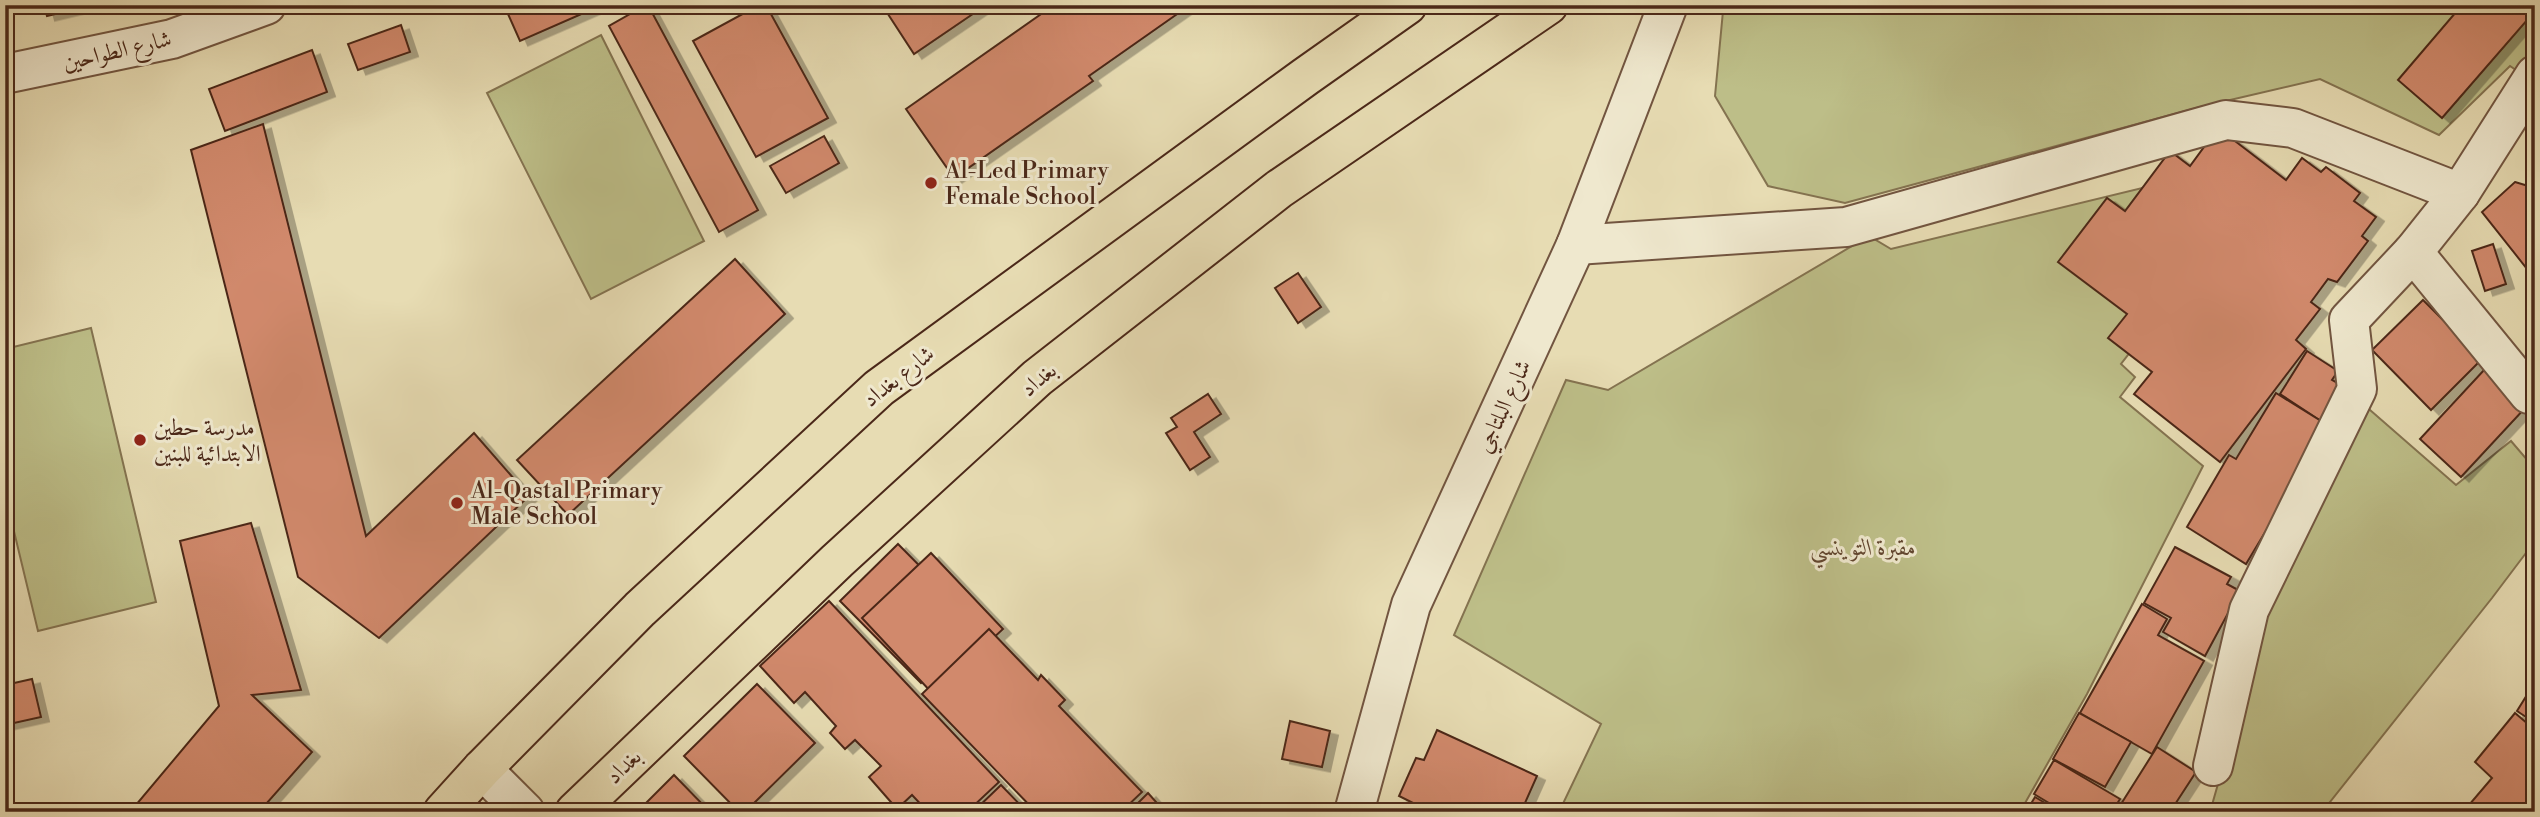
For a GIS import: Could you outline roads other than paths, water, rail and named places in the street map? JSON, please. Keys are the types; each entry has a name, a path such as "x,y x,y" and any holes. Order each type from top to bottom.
{"main road":[{"name":"شارع بغداد","path":"443,812 640,609 879,388 1407,5"},
{"name":"بغداد","path":"575,812 837,561 1037,378 1279,189 1548,5"}],"street":[{"name":"شارع الطواحين","path":"5,74 172,39 266,5"},
{"name":"شارع البلتاجي","path":"1354,812 1411,605 1576,245 1668,5"},
{"path":"2213,766 2249,610 2357,389 2349,320 2413,252 2524,118 2535,75"},
{"path":"1576,245 1846,227 2226,120 2293,128 2460,193"},
{"path":"2413,252 2529,394"},
{"path":"482,769 525,812"}],"place":[{"name":"Al-Led Primary Female School","path":"931,183"},
{"name":"مدرسة حطين الابتدائية للبنين","path":"140,440"},
{"name":"Al-Qastal Primary Male School","path":"457,503"}],"park label":[{"name":"مقبرة التوينسي","path":"1863,547"}]}
